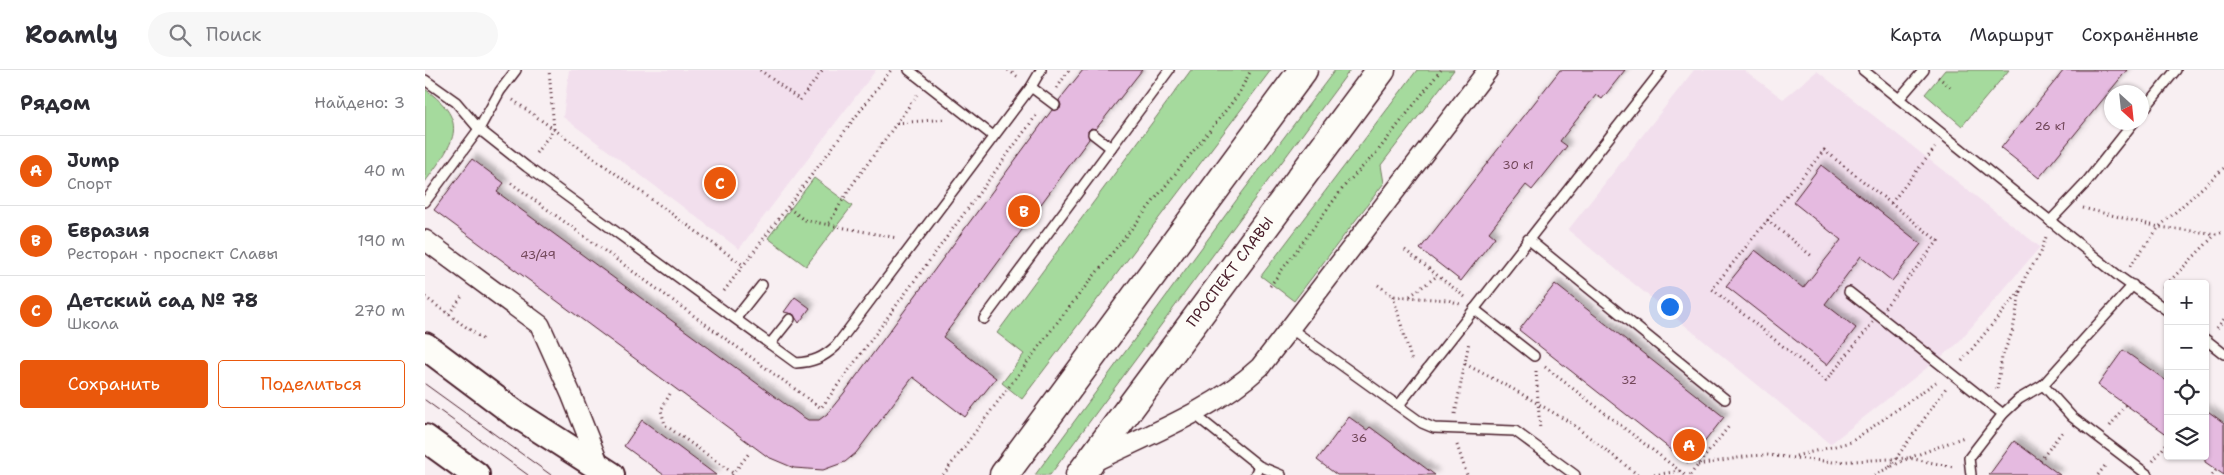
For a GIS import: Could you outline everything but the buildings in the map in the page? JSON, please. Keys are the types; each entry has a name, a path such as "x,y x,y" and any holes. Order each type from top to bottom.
{"main road":[{"path":"1004,475 1303,70"},
{"name":"ПРОСПЕКТ СЛАВЫ","path":"1083,470 1381,70"},
{"path":"425,346 513,412 606,471"},
{"path":"425,438 476,475"}],"street":[{"path":"1083,470 1194,414 1240,385 1260,367 1488,70"},
{"path":"425,240 540,325 606,471"}],"lane":[{"path":"425,202 479,128 500,91 516,70"},
{"path":"909,70 993,136"},
{"path":"425,80 456,102 479,128 527,167 796,363 811,362 824,357 836,346 1031,87 1041,70"},
{"path":"984,319 1169,70"},
{"path":"1399,405 1662,70"},
{"path":"1863,70 2121,278 2164,308"},
{"path":"1899,99 1923,70"},
{"path":"2149,103 2176,70"},
{"path":"1031,87 1052,103"},
{"path":"2050,221 2084,185 2128,130"},
{"path":"1093,134 1111,148"},
{"path":"1528,239 1725,399"},
{"path":"736,318 762,285"},
{"path":"1971,475 1969,458 2003,414 2019,399 2043,385 2133,285"},
{"path":"1849,292 2003,414"},
{"path":"1475,307 1534,360"},
{"path":"770,344 790,319"},
{"path":"1290,328 1422,423 1434,428 1515,431 1575,475"},
{"path":"2209,342 2224,354"},
{"path":"2043,385 2072,417 2146,474"},
{"path":"1194,414 1259,466 1281,475"},
{"path":"1255,475 1259,466"}],"path":[{"path":"549,70 554,129 513,184 821,408 1052,103 1069,70"},
{"path":"760,70 801,100 823,70"},
{"path":"722,294 789,208 891,70"},
{"path":"943,475 1062,316 1237,95 1251,70"},
{"path":"1270,286 1346,184 1377,152 1441,70"},
{"path":"1935,75 1953,90"},
{"path":"829,223 850,188 926,83"},
{"path":"500,91 743,265"},
{"path":"897,123 969,117"},
{"path":"1824,150 1938,241 1826,381 1712,289 1767,220 1824,150"},
{"path":"1891,204 1927,158"},
{"path":"2121,278 2159,227 2224,168"},
{"path":"2080,207 2159,227 2217,234 2224,232"},
{"path":"789,208 804,220 829,223 896,238"},
{"path":"1767,220 1813,257"},
{"path":"1994,407 2002,357 2013,330 2020,291 2026,275 2045,243 2050,221"},
{"path":"2152,299 2217,234"},
{"path":"1405,250 1475,307 1455,410 1454,429 1467,475"},
{"path":"1409,297 1437,276"},
{"path":"1378,285 1393,296 1448,300"},
{"path":"1891,467 1951,373 2020,291"},
{"path":"1393,296 1414,368"},
{"path":"425,297 485,341"},
{"path":"1534,360 1541,436"},
{"path":"1534,360 1685,475"},
{"path":"1465,364 1591,436 1638,475"},
{"path":"1793,456 1851,442 1951,373"},
{"path":"670,394 661,410 665,425 732,474 750,452"},
{"path":"2100,440 2126,404"},
{"path":"2040,461 2072,417"},
{"path":"1690,475 1730,425"},
{"path":"1875,475 1909,458 1971,434"},
{"path":"2146,474 2164,448"},
{"path":"1698,465 1749,456 1793,456 1833,462 1909,458 1956,468"},
{"path":"2213,475 2216,470"},
{"path":"1655,475 1680,471"}],"shaded area":[{"path":"569,70 876,70 739,249 563,117"},
{"path":"1694,70 1744,70 1783,99 1817,71 2040,247 1956,345 1830,444 1568,230"}],"green space":[{"path":"1191,70 1271,70 1022,399 1002,383 1024,354 997,333"},
{"path":"1335,70 1350,70 1050,475 1035,475 1238,198"},
{"path":"1417,70 1454,70 1381,165 1384,183 1294,301 1261,276"},
{"path":"1945,70 2009,70 1962,126 1925,94"},
{"path":"425,89 440,101 449,112 453,123 453,134 443,156 425,182"},
{"path":"814,178 852,206 806,266 768,238"}],"tram line":[{"path":"425,384 551,475"},
{"path":"425,400 528,475"}],"place":[{"name":"Детский сад № 78","path":"720,183"},
{"name":"Евразия","path":"1024,211"},
{"name":"Jump","path":"1689,445"}]}
